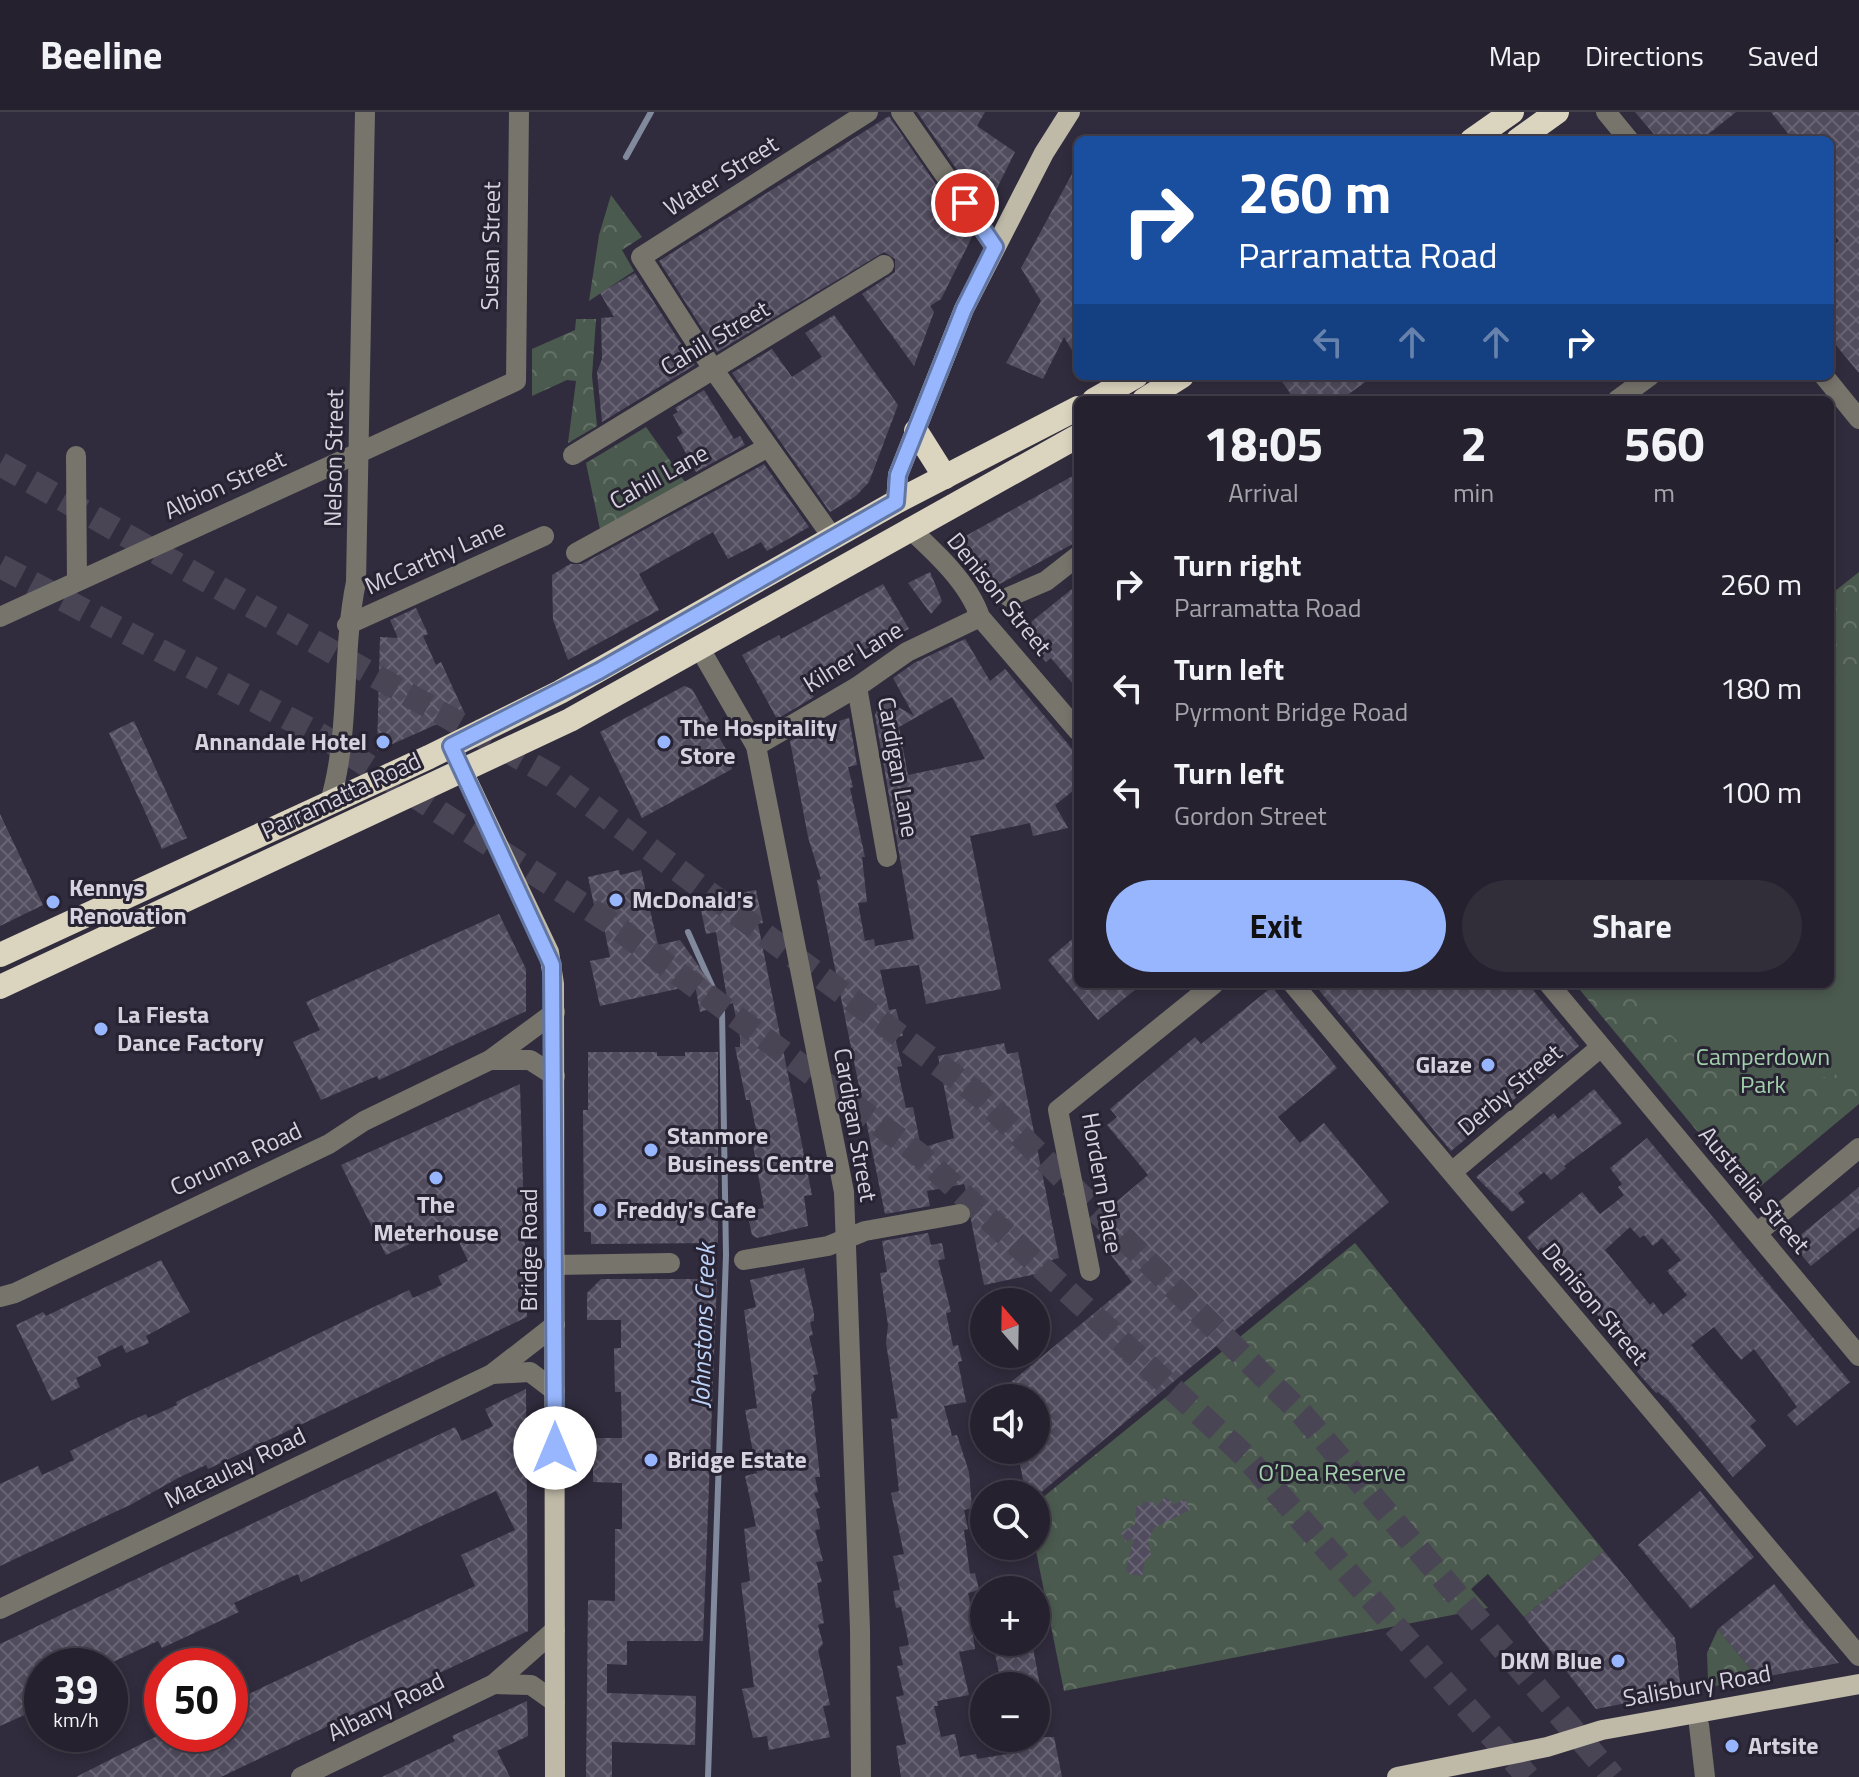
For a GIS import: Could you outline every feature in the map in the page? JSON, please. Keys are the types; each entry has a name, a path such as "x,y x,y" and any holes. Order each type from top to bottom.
{"highway":[{"path":"1478,136 1512,112"},
{"path":"1524,136 1557,112"},
{"path":"1101,396 1129,380"},
{"path":"1150,396 1176,380"},
{"name":"Parramatta Road","path":"0,955 451,746 599,671 896,502 1074,410"},
{"path":"916,431 945,477"},
{"name":"Parramatta Road","path":"0,987 570,720 1074,438"},
{"path":"896,502 909,528"}],"main road":[{"path":"896,502 898,475 964,309 1070,112"},
{"name":"Bridge Road","path":"451,746 549,952 555,1012 555,1777"},
{"name":"Salisbury Road","path":"1397,1777 1547,1747 1602,1730 1859,1684"},
{"name":"Salisbury Road","path":"1547,1747 1581,1747 1859,1696"}],"street":[{"name":"Nelson Street","path":"330,802 342,748 347,625 356,582 361,451 365,112"},
{"name":"Susan Street","path":"516,381 519,112"},
{"name":"Water Street","path":"713,369 641,257 868,112"},
{"path":"901,112 995,247"},
{"path":"1606,112 1626,136"},
{"name":"Cahill Street","path":"573,455 884,265"},
{"path":"713,369 833,538"},
{"path":"1622,396 1644,380"},
{"path":"1827,380 1859,419"},
{"name":"Albion Street","path":"0,617 516,381"},
{"name":"Cahill Lane","path":"576,553 768,447"},
{"path":"76,456 77,581"},
{"name":"Denison Street","path":"909,528 929,546 975,601 980,617 1074,726"},
{"name":"McCarthy Lane","path":"347,625 544,536"},
{"path":"1009,597 1046,581 1074,559"},
{"name":"Kilner Lane","path":"756,746 857,687 907,652 980,617"},
{"name":"Cardigan Street","path":"699,647 756,746 844,1192 860,1629 861,1777"},
{"name":"Cardigan Lane","path":"857,687 887,857"},
{"name":"Hordern Place","path":"1090,1271 1058,1110 1209,988"},
{"name":"Denison Street","path":"1296,988 1859,1656"},
{"name":"Australia Street","path":"1552,988 1859,1356"},
{"name":"Corunna Road","path":"0,1297 15,1293 329,1144 364,1121 490,1060 555,1012"},
{"name":"Derby Street","path":"1452,1172 1601,1047"},
{"name":"Corunna Road","path":"490,1060 530,1060 555,1076"},
{"path":"1757,1233 1859,1148"},
{"path":"744,1260 828,1246 865,1231 960,1214"},
{"path":"555,1265 670,1263"},
{"name":"Macaulay Road","path":"0,1609 492,1374 555,1325"},
{"name":"Macaulay Road","path":"492,1374 530,1372 555,1391"},
{"name":"Albany Road","path":"301,1777 494,1684 555,1630"},
{"name":"Albany Road","path":"494,1684 531,1685 555,1702"},
{"path":"1699,1725 1705,1777"}],"green space":[{"path":"611,195 642,237 622,250 634,271 589,301 599,235"},
{"path":"576,319 596,319 592,376 597,426 568,443 576,381 567,380 532,396 532,349 575,330"},
{"path":"646,427 688,486 601,534 586,463"},
{"name":"Camperdown Park","path":"1859,572 1859,1104 1750,1195 1578,988 1834,988 1834,592"},
{"path":"1834,680 1859,687 1859,1066 1829,1076 1796,1081 1763,1079 1730,1071 1701,1058 1675,1039 1654,1014 1643,988 1834,988"},
{"name":"O’Dea Reserve","path":"1355,1243 1604,1551 1524,1617 1488,1574 1471,1589 1488,1608 1064,1691 1050,1621 1050,1576 1041,1576 1038,1560 1050,1560 1050,1492"},
{"path":"1718,1629 1758,1678 1715,1686 1708,1679 1707,1653"}],"building":[{"path":"917,112 985,112 977,126 1015,152 988,206 980,203"},
{"path":"1635,112 1736,112 1706,136 1656,136"},
{"path":"1771,112 1859,112 1859,373 1834,343 1834,245 1839,241 1834,234 1834,136 1790,136"},
{"path":"889,116 972,237 941,299 930,306 934,312 914,366 862,294 895,272 895,259 884,252 717,352 659,261"},
{"path":"1074,170 1074,353 1064,337 1043,379 1006,363 1041,301 1021,268"},
{"path":"635,273 695,365 602,422 597,372 602,359 601,318 614,317 600,293"},
{"path":"834,315 898,405 869,482 856,496 830,512 732,373 772,349 792,377 822,357 805,333"},
{"path":"1281,380 1368,380 1346,396 1292,396"},
{"path":"704,390 734,439 740,436 745,445 696,472 677,437 683,433 673,415 678,412 675,408"},
{"path":"764,464 809,527 767,551 761,542 728,559 713,532 639,574 659,610 568,660 553,620 552,575 570,564 582,564"},
{"path":"1074,475 1074,543 996,586 986,588 955,542"},
{"path":"930,572 942,601 931,614 908,583"},
{"path":"883,584 909,629 822,669 826,674 807,685 814,697 777,719 742,655 779,635 781,639"},
{"path":"1074,587 1074,685 1051,658 1046,662 1020,631"},
{"path":"416,608 428,634 423,636 436,665 441,662 464,712 377,751 380,637 398,638 390,620"},
{"path":"965,639 990,681 1005,669 1074,751 1074,790 1055,805 1068,828 1033,836 1030,823 970,836 1001,989 926,1004 919,965 880,970 889,1010 896,1009 903,1036 895,1037 902,1066 897,1067 906,1108 913,1107 921,1148 954,1138 938,1056 1004,1043 1007,1054 1018,1052 1059,1258 1048,1261 1050,1271 984,1285 971,1220 973,1211 964,1184 927,1191 930,1206 885,1214 817,880 821,879 808,837 790,741 826,720 828,724 849,718 857,765 848,767 853,787 850,788 865,857 862,857 867,902 858,903 865,941 874,939 875,946 914,939 875,715 882,698 914,716 893,678 914,663","holes":["952,697 985,759 908,775 899,727"]},
{"name":"The Hospitality Store","path":"684,686 692,689 728,753 732,769 642,818 600,732"},
{"path":"134,721 187,838 162,849 109,733"},
{"path":"0,814 43,905 0,926"},
{"path":"619,870 620,875 641,870 658,945 680,940 726,1004 700,1012 695,985 600,1006 590,961 610,957 599,904 594,905 588,877"},
{"path":"756,890 763,923 758,924 812,1195 804,1196 808,1226 757,1238 752,1235 747,1212 764,1208 753,1145 759,1144 735,1047 740,1047 740,1037 733,1003 728,1004 716,932 706,934 699,901"},
{"path":"499,914 526,969 526,1011 379,1080 377,1076 321,1100 293,1042 320,1030 306,1002"},
{"path":"1074,937 1074,988 1137,988 1098,1020 1048,960"},
{"path":"1273,988 1337,1068 1278,1117 1300,1143 1324,1123 1389,1202 1050,1485 1050,1480 1023,1480 1020,1464 1050,1464 1050,1384 1009,1384 1028,1368 1050,1368 1050,1350 1132,1282 1096,1236 1103,1231 1095,1220 1148,1175 1107,1125 1117,1117 1110,1109 1195,1037 1201,1044"},
{"path":"1317,988 1531,988 1579,1046 1451,1151"},
{"name":"Stanmore Business Centre","path":"588,1052 657,1052 657,1056 685,1056 685,1052 718,1052 718,1243 591,1244 591,1232 584,1232 583,1110 588,1110"},
{"path":"520,1084 527,1317 208,1469 206,1465 178,1478 132,1504 0,1566 0,1484 38,1466 42,1475 74,1460 70,1451 130,1421 146,1414 148,1418 177,1405 176,1402 409,1290 413,1298 442,1285 438,1276 468,1261 451,1225 386,1255 341,1165"},
{"path":"1594,1089 1622,1123 1564,1166 1566,1168 1551,1180 1544,1172 1518,1193 1525,1202 1512,1212 1476,1177 1554,1113 1558,1119"},
{"path":"1647,1138 1850,1382 1797,1426 1787,1415 1797,1407 1754,1349 1741,1360 1714,1327 1691,1345 1756,1421 1750,1426 1766,1446 1733,1477 1669,1401 1656,1393 1637,1372 1641,1368 1542,1247 1538,1250 1527,1237 1582,1192 1600,1214 1612,1205 1624,1195 1618,1187 1622,1184 1610,1168","holes":["1630,1227 1640,1238 1644,1235 1653,1246 1662,1238 1681,1260 1667,1271 1687,1295 1663,1315 1653,1302 1650,1305 1605,1250"]},
{"path":"1859,1187 1859,1227 1811,1266 1791,1243"},
{"path":"928,1233 931,1245 942,1243 945,1259 938,1260 951,1312 946,1313 953,1346 958,1345 962,1361 958,1362 966,1402 944,1406 952,1436 957,1435 969,1472 970,1508 964,1510 968,1529 964,1530 970,1574 975,1573 976,1576 970,1576 968,1593 970,1650 959,1652 969,1695 937,1701 938,1706 934,1706 941,1737 955,1734 960,1757 976,1754 977,1759 1007,1752 1050,1752 1050,1737 1054,1737 1062,1777 901,1777 896,1746 906,1744 896,1697 904,1695 897,1666 903,1665 899,1647 909,1645 901,1607 896,1608 893,1591 900,1590 893,1556 904,1554 891,1493 899,1491 891,1419 898,1418 886,1343 888,1325 880,1273 887,1272 882,1241"},
{"path":"161,1260 190,1312 146,1336 149,1343 126,1353 122,1345 97,1357 101,1366 76,1378 80,1387 52,1401 16,1325 43,1312 46,1316"},
{"path":"804,1268 814,1314 814,1321 810,1322 813,1335 809,1336 818,1374 813,1375 816,1389 811,1395 820,1477 815,1477 818,1492 814,1493 820,1508 816,1509 820,1529 815,1530 823,1561 816,1562 822,1582 817,1583 824,1623 818,1625 823,1644 818,1650 830,1705 823,1706 830,1737 769,1750 767,1736 753,1738 742,1689 754,1687 741,1583 750,1581 744,1529 756,1526 745,1476 757,1473 745,1410 757,1408 744,1310 756,1307 750,1280"},
{"name":"Bridge Estate","path":"601,1279 717,1279 703,1641 627,1641 627,1665 607,1664 607,1693 696,1696 695,1745 612,1742 612,1777 586,1777 588,1600 615,1601 615,1529 622,1529 622,1483 593,1482 593,1438 622,1438 621,1392 615,1392 614,1348 621,1348 621,1320 587,1320 587,1293"},
{"path":"526,1389 528,1631 221,1777 76,1777 144,1743 144,1752 248,1752 248,1694 475,1586 461,1555 515,1530 496,1491 301,1582 298,1574 251,1595 234,1603 239,1612 162,1648 158,1641 128,1655 128,1648 24,1648 24,1715 0,1726 0,1644 455,1427 462,1441 493,1426 485,1409"},
{"path":"1700,1491 1754,1557 1691,1609 1638,1545"},
{"path":"1165,1497 1172,1502 1169,1506 1185,1499 1190,1510 1154,1528 1148,1542 1151,1555 1145,1560 1142,1576 1129,1574 1126,1569 1134,1538 1126,1542 1121,1533 1135,1524 1136,1506 1142,1506 1143,1501 1155,1503 1154,1509"},
{"name":"DKM Blue","path":"1604,1551 1675,1638 1680,1683 1673,1694 1596,1709 1524,1617"},
{"path":"1774,1584 1839,1663 1758,1678 1718,1629"},
{"path":"995,1656 1035,1656 1037,1672 999,1672"},
{"path":"527,1701 528,1736 497,1751 510,1777 382,1777 455,1741 452,1736"}],"waterway":[{"name":"Johnstons Creek","path":"626,157 651,112"},
{"name":"Johnstons Creek","path":"688,932 713,988"},
{"name":"Johnstons Creek","path":"708,1777 726,1255 722,1010 717,998"}],"tunnel":[{"path":"0,464 552,776 978,1094 1302,1414 1613,1777"},
{"path":"0,566 322,736 608,921 920,1155 1245,1456 1528,1777"}],"place":[{"name":"Annandale Hotel","path":"383,742"},
{"name":"The Hospitality Store","path":"664,742"},
{"name":"McDonald's","path":"616,900"},
{"name":"Kennys Renovation","path":"53,902"},
{"name":"La Fiesta Dance Factory","path":"101,1029"},
{"name":"Glaze","path":"1488,1065"},
{"name":"Stanmore Business Centre","path":"651,1150"},
{"name":"The Meterhouse","path":"436,1178"},
{"name":"Freddy's Cafe","path":"600,1210"},
{"name":"Bridge Estate","path":"651,1460"},
{"name":"DKM Blue","path":"1618,1661"},
{"name":"Artsite","path":"1732,1746"}],"route":[{"path":"555,1448 555,1012 552,965 549,952 451,746 599,671 896,502 896,480 964,309 995,247 965,203"}]}
